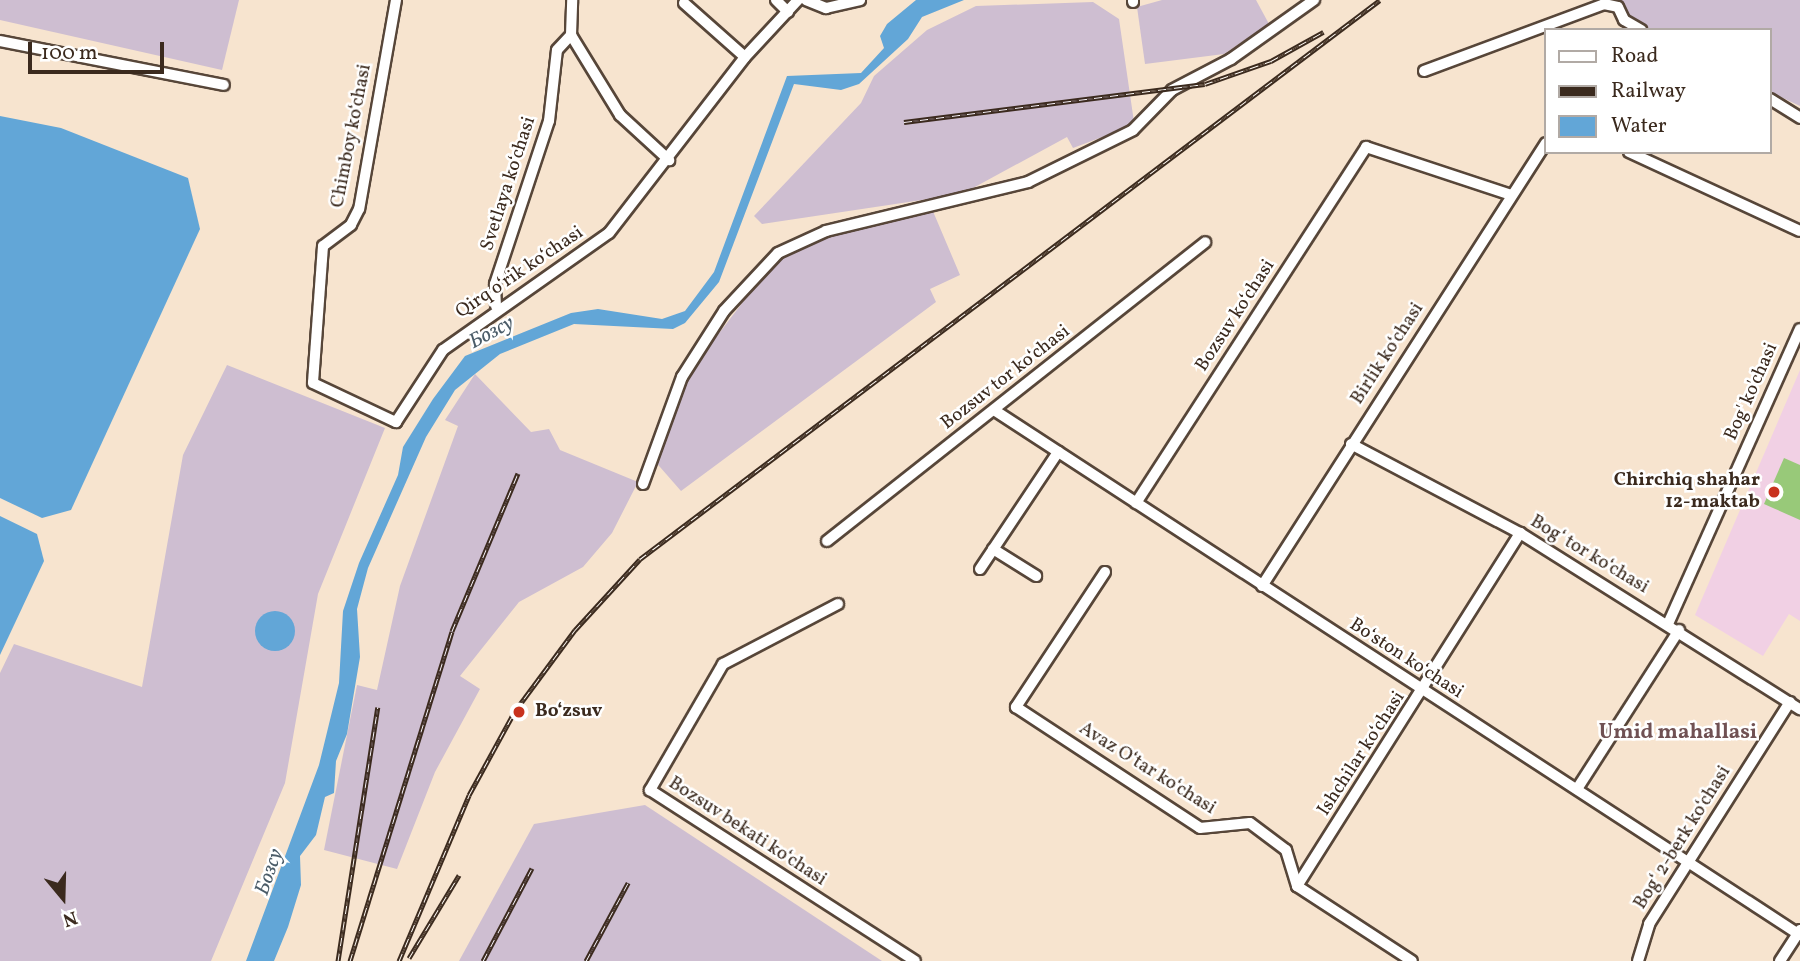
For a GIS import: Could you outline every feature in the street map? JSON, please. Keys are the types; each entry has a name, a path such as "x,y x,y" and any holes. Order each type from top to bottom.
{"street":[{"name":"Chimboy ko‘chasi","path":"396,0 359,209 351,225 323,246 313,383 396,422"},
{"name":"Svetlaya ko‘chasi","path":"496,306 495,284 549,121 557,50 571,35 572,0"},
{"path":"776,0 788,12"},
{"name":"Qirq o‘rik ko‘chasi","path":"396,422 443,350 496,306 535,287 609,233 669,160 745,57 798,0"},
{"path":"806,0 826,8 860,0"},
{"path":"643,484 682,377 724,311 778,253 825,231 1028,181 1133,130 1187,79 1231,59 1314,0"},
{"path":"684,3 745,57"},
{"path":"1424,71 1604,4 1618,7 1621,25"},
{"path":"571,35 621,115 669,160"},
{"path":"0,41 224,85"},
{"path":"1772,100 1800,118"},
{"name":"Birlik ko‘chasi","path":"1262,586 1545,144"},
{"name":"Bozsuv ko‘chasi","path":"1136,503 1366,147 1511,195"},
{"path":"1633,154 1800,231"},
{"name":"Bozsuv tor ko‘chasi","path":"827,541 1205,242"},
{"name":"Bog' ko'chasi","path":"1668,624 1800,329"},
{"name":"Bo‘ston ko‘chasi","path":"994,410 1424,692 1799,933"},
{"name":"Bog‘ tor ko‘chasi","path":"1351,444 1520,533 1679,630 1795,706"},
{"path":"980,569 1058,452"},
{"name":"Ishchilar ko‘chasi","path":"1297,886 1424,692 1520,533"},
{"path":"993,549 1036,576"},
{"name":"Avaz O‘tar ko‘chasi","path":"1105,572 1016,707 1200,828 1250,823 1286,850 1297,886"},
{"name":"Bozsuv bekati ko‘chasi","path":"838,604 723,664 650,790 915,961"},
{"path":"1577,789 1679,630"},
{"name":"Bog‘ 2-berk ko‘chasi","path":"1639,961 1649,924 1686,862 1795,706"},
{"path":"1297,886 1412,961"},
{"path":"1780,961 1799,933"}],"shaded area":[{"path":"0,0 239,0 222,70 0,20"},
{"path":"1162,0 1256,0 1269,24 1224,54 1145,64 1137,7"},
{"path":"1619,0 1800,0 1800,106 1772,93 1772,28 1649,28 1628,16"},
{"path":"1093,2 1119,19 1134,122 1129,127 1073,148 1067,137 962,194 762,224 754,216 861,103 874,76 927,30 976,6"},
{"path":"932,209 960,275 930,289 936,302 681,491 653,459 684,379 772,264 831,233"},
{"path":"227,365 385,428 318,594 285,783 211,961 0,961 0,673 14,644 142,687 183,455"},
{"name":"Chirchiq shahar 12-maktab","path":"1800,370 1800,621 1789,614 1763,656 1695,615"},
{"path":"475,374 531,432 549,429 560,450 638,482 612,533 583,567 519,602 460,676 480,689 435,772 397,869 324,850 357,685 377,690 400,586 458,426 445,420"},
{"path":"645,805 882,961 459,961 534,824"}],"green space":[{"path":"1784,458 1800,465 1800,520 1764,504"}],"water":[{"name":"Бозсу","path":"916,0 964,0 922,17 908,39 859,84 841,90 794,84 719,282 685,323 673,329 574,324 500,354 455,390 426,437 368,568 357,609 360,657 347,734 336,761 334,793 325,797 316,835 300,856 301,885 288,927 274,961 246,961 319,765 339,683 343,611 359,563 398,475 403,447 433,399 465,356 571,313 598,309 662,319 685,311 714,272 787,76 861,73 884,48 880,36 887,24"},
{"path":"0,116 61,128 188,178 200,229 71,510 42,518 0,498"},
{"path":"0,516 37,534 44,561 0,655"},
{"path":"275,611 283,612 289,617 294,623 294,639 289,645 283,650 275,651 267,650 261,645 256,639 255,631 256,623 261,617 267,612"}],"railway":[{"path":"399,961 469,795 515,711 575,630 640,559 1380,0"},
{"path":"904,122 1205,84 1271,61 1323,32"},
{"path":"350,961 452,631 518,473"},
{"path":"338,961 378,707"},
{"path":"483,961 532,868"},
{"path":"409,958 459,875"},
{"path":"586,961 628,883"}],"place":[{"name":"Chirchiq shahar 12-maktab","path":"1774,492"},
{"name":"Bo‘zsuv","path":"519,712"}],"district":[{"name":"Umid mahallasi","path":"1678,733"}]}
